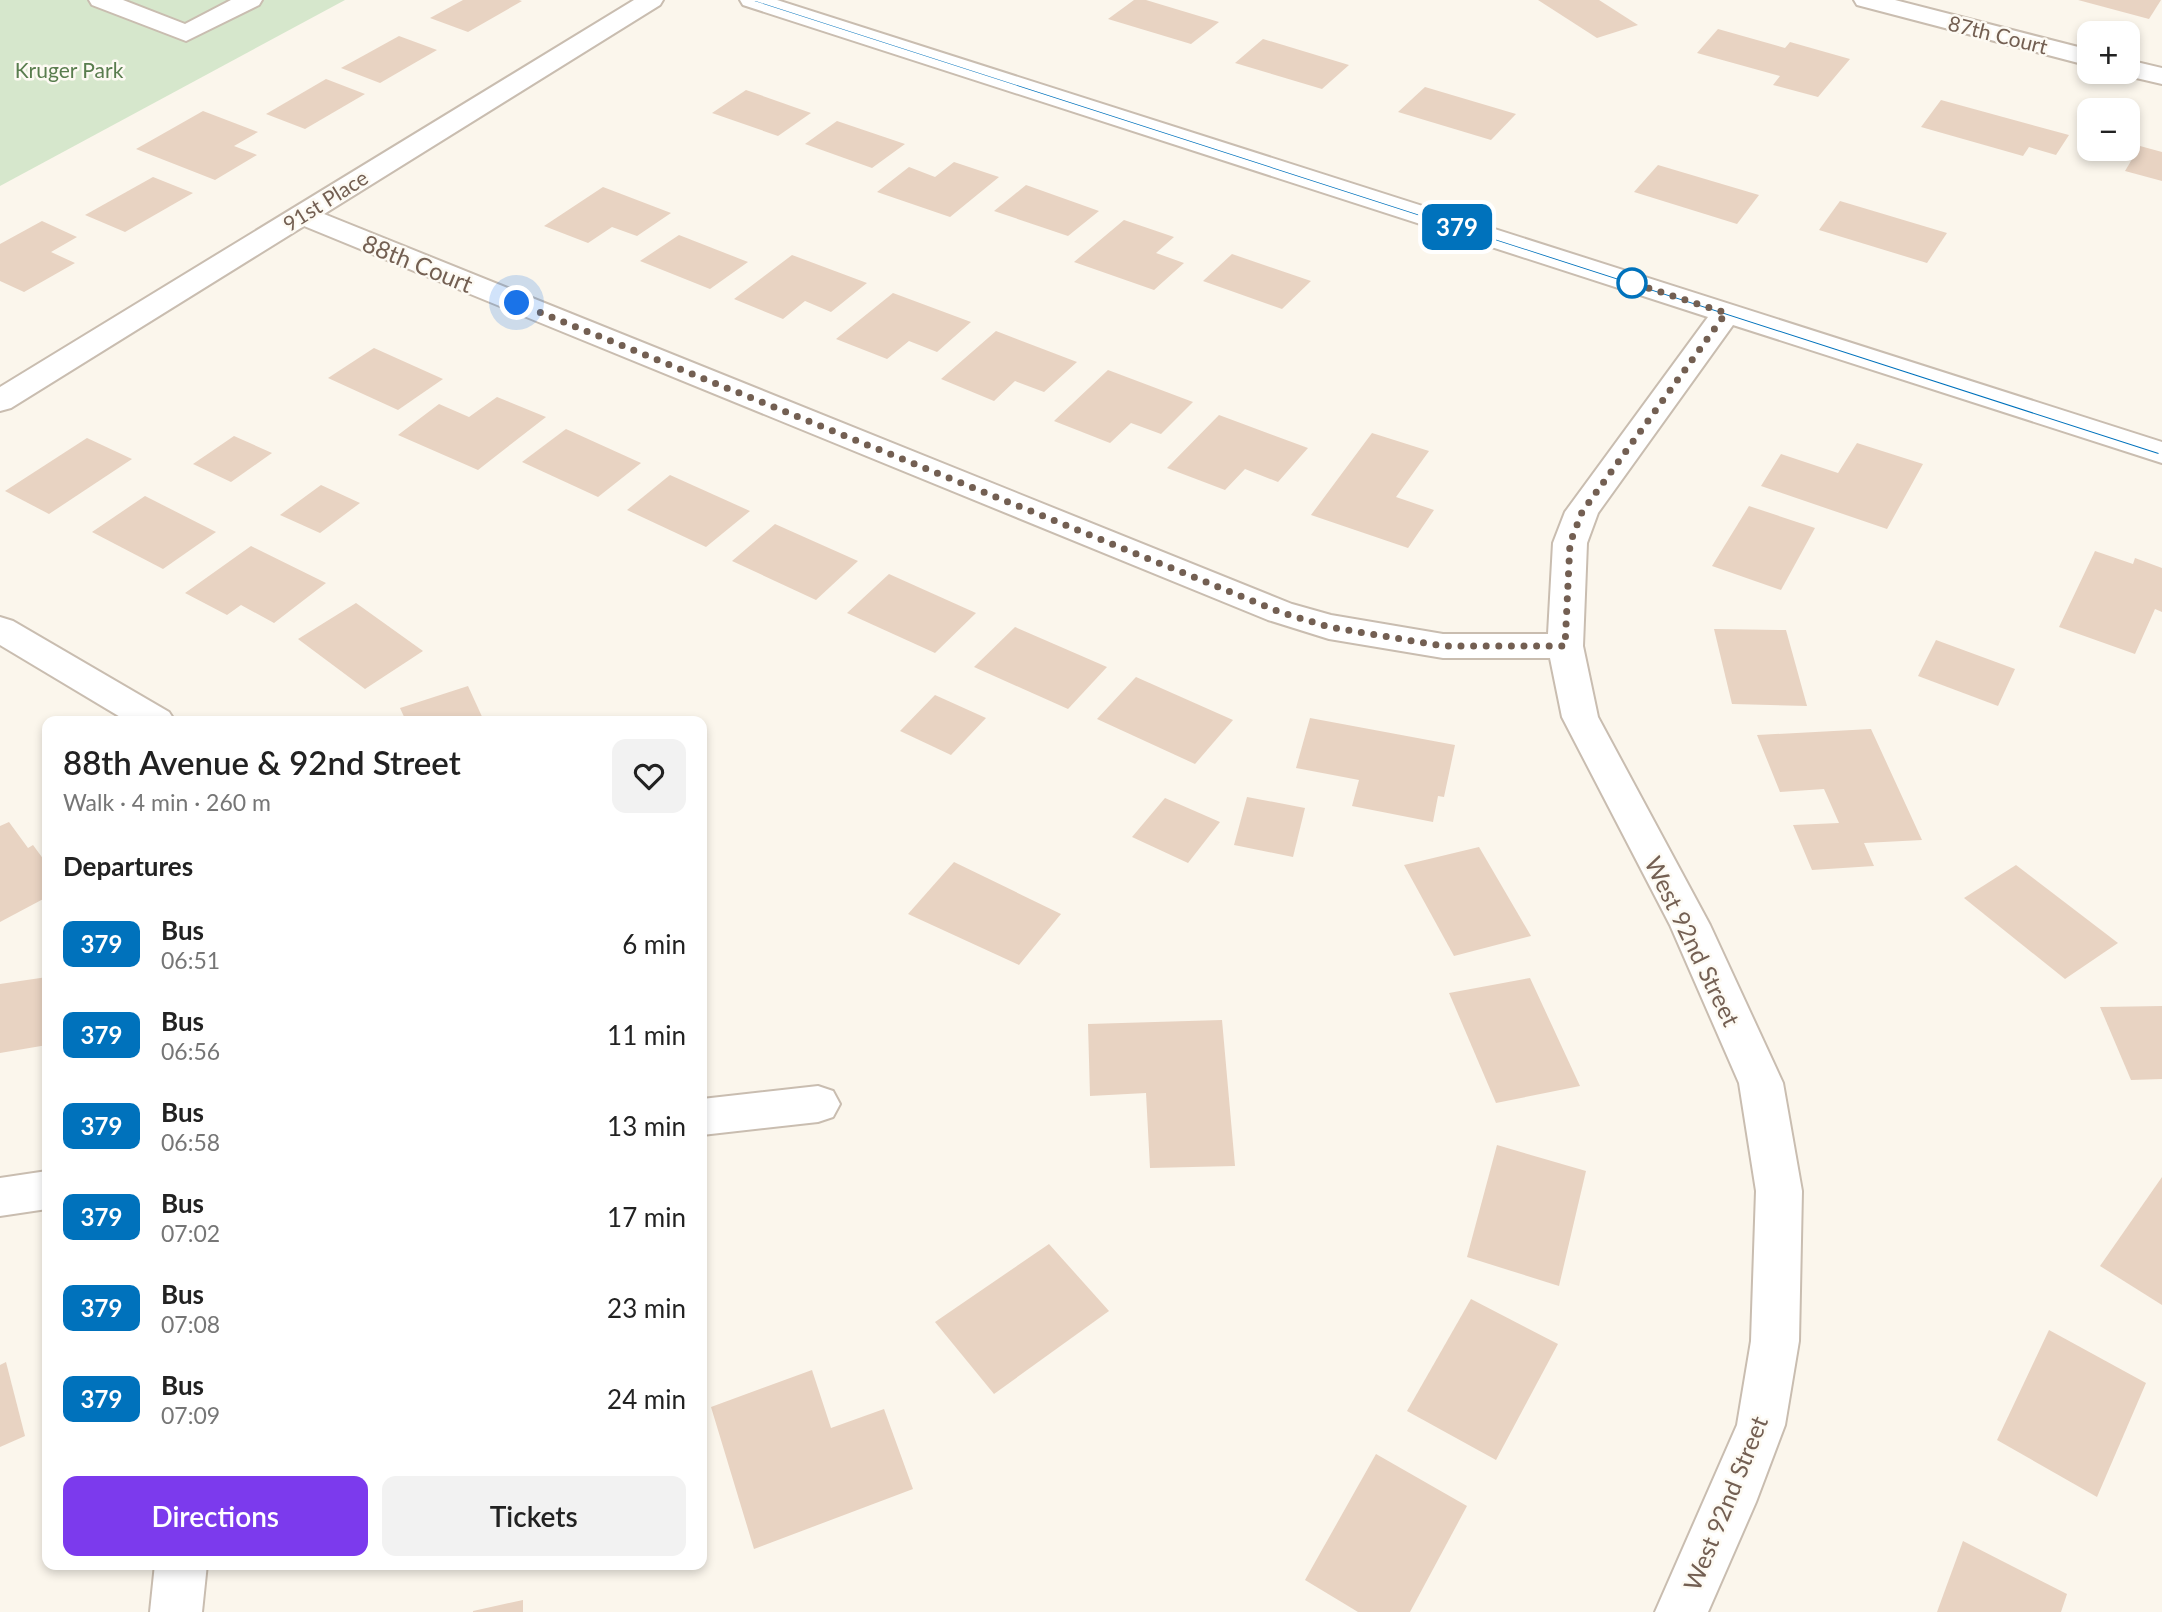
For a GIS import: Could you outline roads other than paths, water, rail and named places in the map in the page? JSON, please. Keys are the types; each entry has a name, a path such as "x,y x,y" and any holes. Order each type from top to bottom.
{"street":[{"path":"101,0 186,33 250,0"},
{"name":"91st Place","path":"0,401 651,0"},
{"path":"752,0 2162,453"},
{"name":"87th Court","path":"1866,0 2077,55"},
{"path":"2140,71 2162,76"},
{"name":"88th Court","path":"302,215 1280,612 1329,627 1443,646 1565,646"},
{"name":"West 92nd Street","path":"1681,1612 1731,1502 1761,1425 1775,1341 1779,1191 1761,1083 1690,925 1580,716 1565,646 1570,543 1582,512 1726,313"},
{"path":"0,629 148,716"},
{"path":"707,1116 818,1104"},
{"path":"0,1197 42,1191"},
{"path":"176,1612 180,1570"}],"park label":[{"name":"Kruger Park","path":"69,69"}]}
